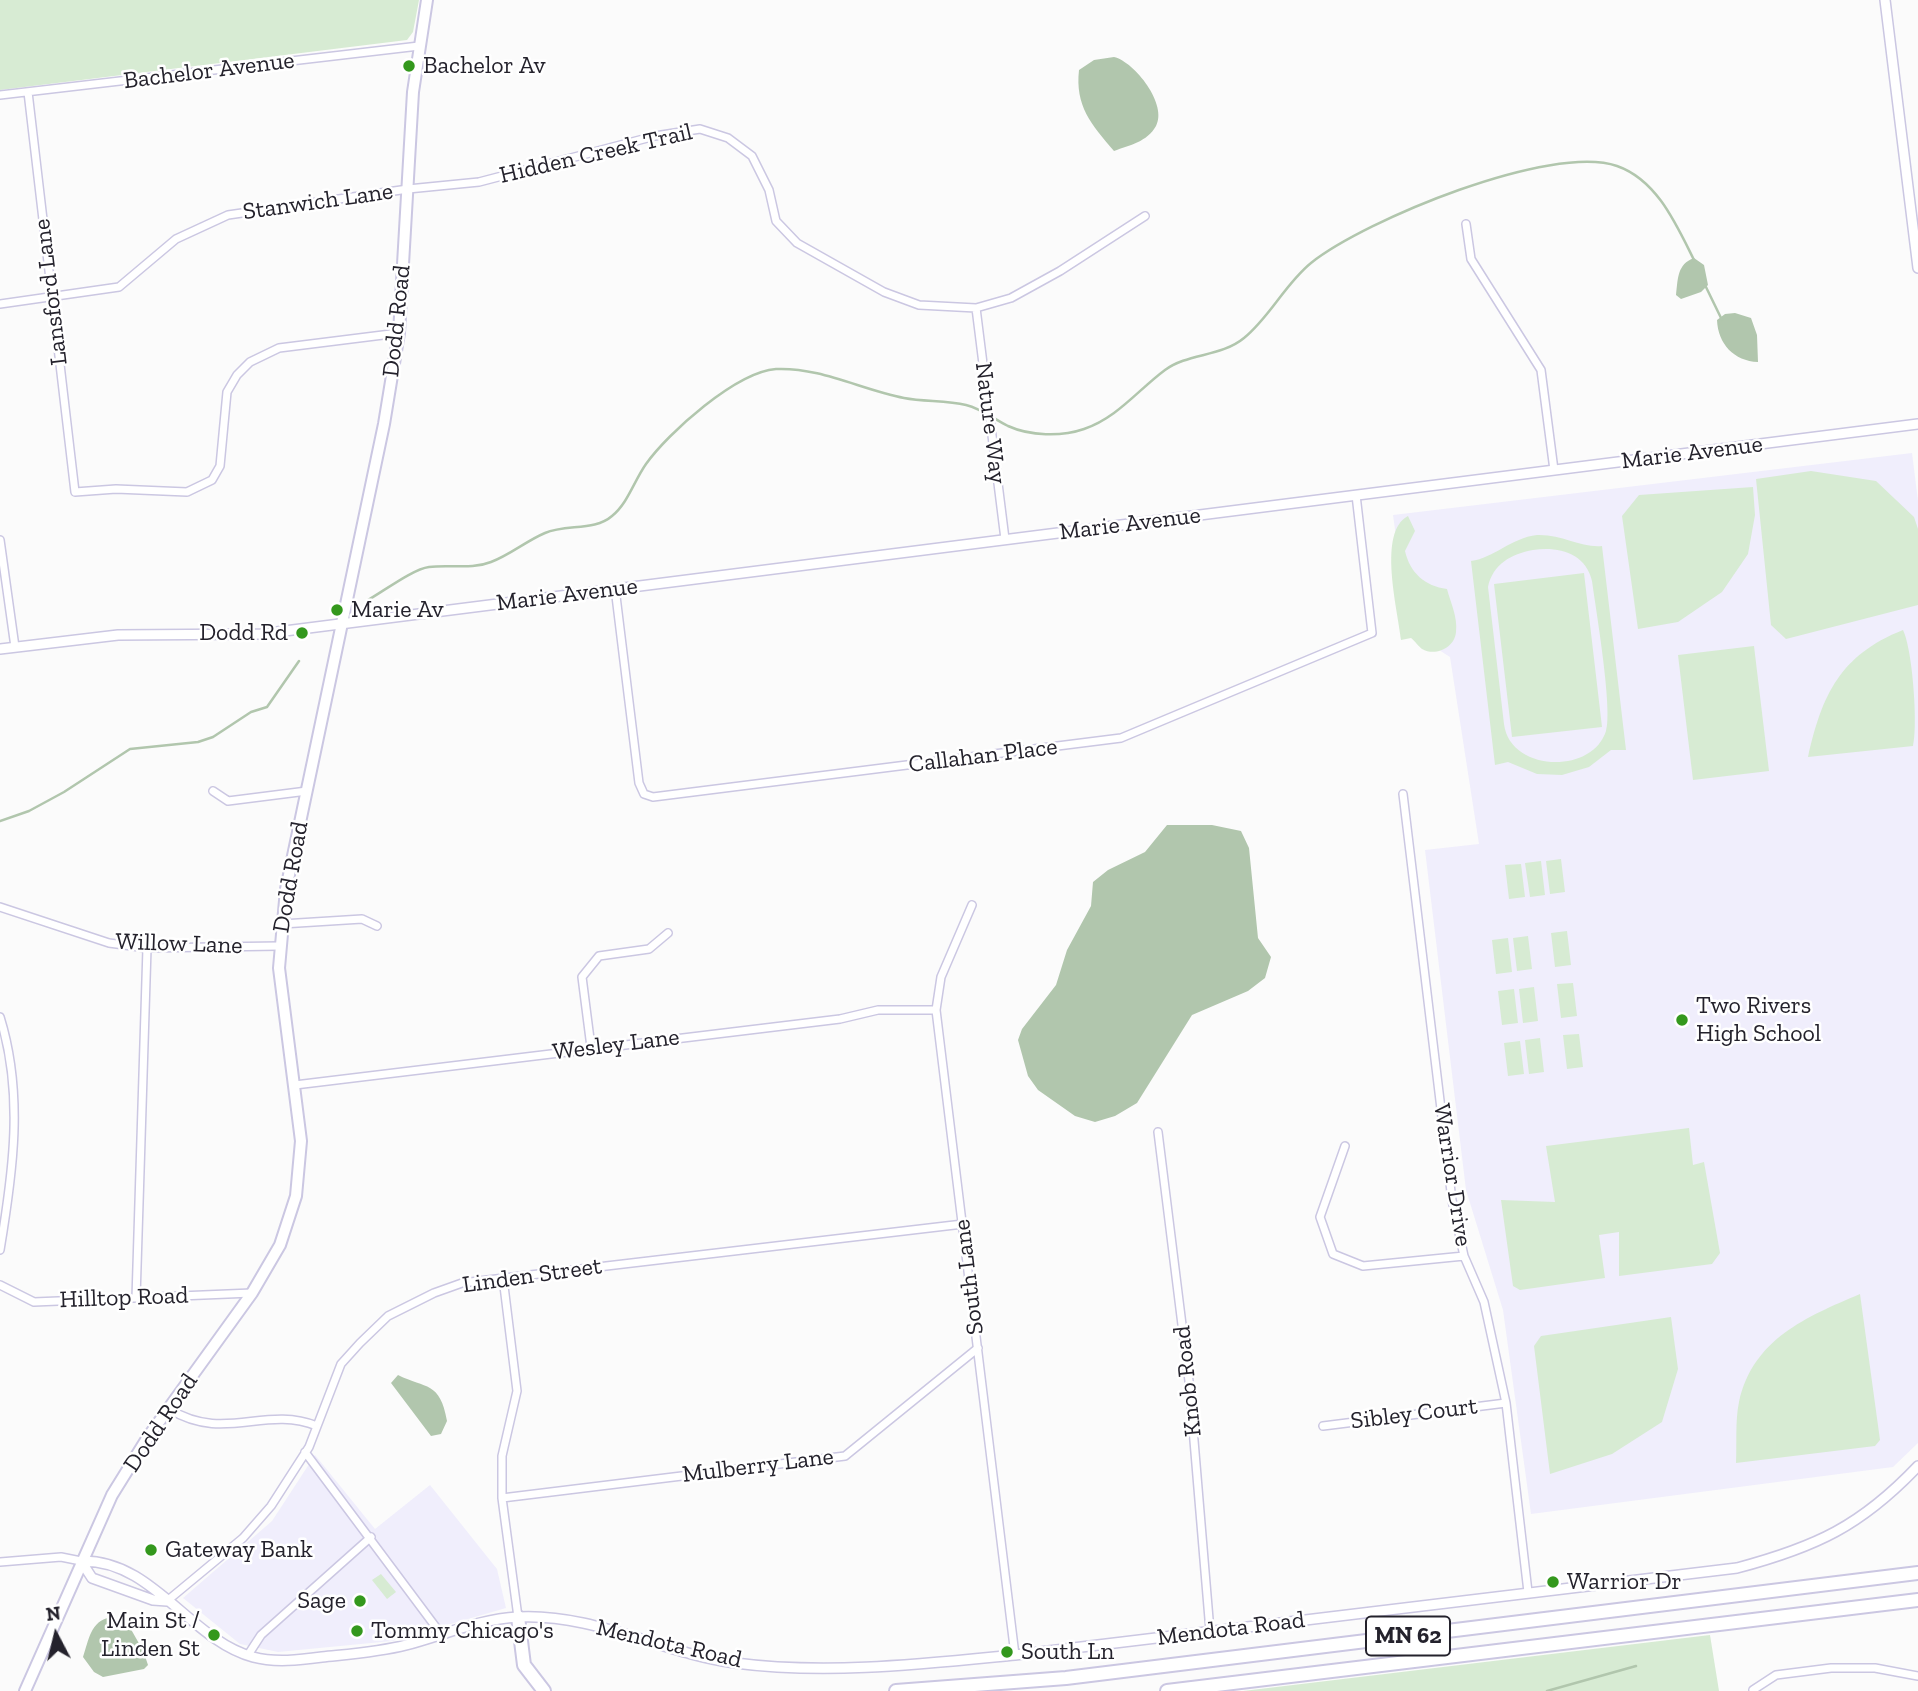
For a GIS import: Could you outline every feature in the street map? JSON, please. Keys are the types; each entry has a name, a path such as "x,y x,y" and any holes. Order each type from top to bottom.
{"highway":[{"name":"MN 62","path":"896,1691 1066,1678 1918,1573"},
{"name":"MN 62","path":"1167,1691 1918,1600"},
{"path":"518,1617 524,1665 544,1691"},
{"path":"965,1691 1010,1682"}],"main road":[{"name":"Dodd Road","path":"25,1691 112,1495 169,1409 252,1293 280,1245 296,1196 301,1142 281,992 281,924 384,424 398,334 419,46 427,0"}],"street":[{"path":"1885,0 1918,268"},
{"name":"Bachelor Avenue","path":"0,95 419,46"},
{"name":"Lansford Lane","path":"28,92 75,492 116,489 187,492 212,480 220,466 227,392 237,375 250,362 279,348 398,334"},
{"name":"Hidden Creek Trail","path":"408,188 479,182 655,136 700,128 728,138 752,156 769,190 776,221 797,243 884,292 919,305 976,308 1012,298 1060,271 1145,216"},
{"name":"Stanwich Lane","path":"0,304 119,287 176,239 228,215 408,188"},
{"path":"1466,223 1471,259 1541,370 1554,470"},
{"name":"Nature Way","path":"976,308 1005,539"},
{"name":"Marie Avenue","path":"0,649 118,635 261,634 1918,425"},
{"name":"Callahan Place","path":"615,588 639,783 643,794 653,797 1108,740 1121,738 1372,633 1356,495"},
{"path":"0,540 15,647"},
{"path":"213,791 228,800 307,791"},
{"name":"Warrior Drive","path":"1403,794 1452,1200 1464,1256 1484,1302 1506,1403 1528,1592"},
{"name":"South Lane","path":"972,905 942,977 936,1010 1015,1656"},
{"name":"Willow Lane","path":"0,907 108,943 148,948 279,946"},
{"path":"281,924 362,919 377,926"},
{"path":"590,1047 582,977 599,956 649,949 668,933"},
{"path":"136,1298 148,948"},
{"name":"Wesley Lane","path":"295,1085 590,1047 840,1019 878,1010 936,1010"},
{"path":"0,1017 11,1052 15,1115 11,1180 0,1250"},
{"name":"Knob Road","path":"1158,1132 1189,1381 1210,1631"},
{"path":"1345,1146 1320,1217 1333,1254 1363,1266 1464,1256"},
{"name":"Linden Street","path":"167,1601 243,1538 271,1506 305,1452 341,1364 388,1317 434,1293 462,1283 963,1224"},
{"path":"503,1278 517,1391 502,1456 502,1499 518,1617"},
{"name":"Hilltop Road","path":"0,1285 34,1302 252,1293"},
{"name":"Mulberry Lane","path":"502,1499 845,1456 978,1348"},
{"name":"Sibley Court","path":"1323,1426 1506,1403"},
{"path":"169,1409 183,1418 207,1424 230,1426 286,1417 317,1426"},
{"path":"305,1452 441,1634"},
{"name":"Mendota Road","path":"248,1655 277,1660 304,1659 404,1646 476,1623 518,1617 564,1620 734,1663 802,1668 1015,1656 1738,1568 1797,1552 1831,1536 1867,1512 1918,1466"},
{"path":"0,1562 61,1557 98,1561 157,1589 167,1601 212,1635 248,1655 261,1635 371,1537"},
{"path":"81,1561 92,1578 153,1600 167,1601"},
{"path":"1752,1690 1776,1675 1831,1668 1875,1668 1918,1676"}],"shaded area":[{"path":"0,0 419,0 413,32 407,40 0,90"},
{"path":"1114,57 1140,75 1154,96 1159,117 1148,136 1114,151 1086,114 1078,83 1079,70 1094,60"},
{"path":"1694,258 1704,265 1708,285 1701,292 1681,299 1676,295 1679,273 1684,264"},
{"path":"1735,313 1751,318 1757,335 1758,362 1735,355 1720,337 1717,320 1725,314"},
{"name":"Two Rivers High School","path":"1912,453 1918,501 1918,1443 1893,1467 1531,1514 1503,1310 1466,1190 1425,850 1479,844 1450,657 1409,631 1393,515"},
{"path":"1811,471 1876,481 1914,517 1918,529 1918,605 1786,639 1771,625 1756,479"},
{"path":"1753,487 1755,515 1748,554 1722,592 1678,622 1638,629 1622,516 1639,495"},
{"path":"1408,516 1415,531 1405,551 1407,559 1425,581 1447,589 1455,615 1455,637 1448,646 1439,651 1422,649 1411,638 1401,640 1391,554 1393,538 1399,525"},
{"path":"1546,535 1586,545 1602,546 1626,750 1611,750 1589,767 1562,775 1537,774 1508,762 1495,765 1471,561 1528,537","holes":["1542,549 1570,554 1589,571 1603,659 1608,720 1606,731 1598,745 1585,755 1569,761 1535,759 1520,752 1510,740 1504,724 1488,587 1494,572 1504,561 1525,552"]},
{"path":"1584,573 1602,727 1512,737 1494,584"},
{"path":"1903,630 1914,689 1913,746 1808,757 1820,715 1837,680 1864,652"},
{"path":"1754,646 1769,771 1693,780 1678,655"},
{"path":"1167,825 1212,825 1241,831 1249,848 1258,938 1271,957 1265,978 1248,991 1192,1015 1137,1103 1115,1116 1095,1122 1075,1116 1038,1090 1028,1076 1018,1040 1022,1029 1056,985 1067,950 1091,906 1093,882 1108,870 1145,852"},
{"path":"1561,859 1565,892 1550,894 1546,861"},
{"path":"1541,861 1545,895 1530,897 1525,863"},
{"path":"1521,864 1525,897 1509,899 1505,865"},
{"path":"1567,931 1571,965 1555,967 1551,933"},
{"path":"1528,936 1532,969 1517,971 1513,938"},
{"path":"1508,938 1512,972 1496,974 1492,940"},
{"path":"1573,983 1577,1016 1561,1018 1557,984"},
{"path":"1534,987 1538,1021 1523,1023 1519,989"},
{"path":"1514,989 1518,1023 1502,1025 1498,991"},
{"path":"1579,1034 1583,1067 1567,1069 1563,1035"},
{"path":"1540,1038 1544,1072 1529,1074 1525,1040"},
{"path":"1520,1041 1524,1074 1508,1076 1504,1043"},
{"path":"1689,1128 1693,1165 1704,1162 1720,1253 1712,1264 1619,1276 1619,1232 1599,1235 1605,1278 1520,1290 1513,1286 1501,1200 1555,1202 1546,1146"},
{"path":"1860,1294 1880,1440 1875,1446 1736,1463 1739,1402 1746,1380 1756,1362 1784,1333 1820,1312"},
{"path":"1671,1317 1678,1369 1662,1422 1612,1454 1550,1474 1534,1346 1541,1336"},
{"path":"398,1375 436,1393 447,1421 441,1434 431,1436 391,1383"},
{"path":"315,1455 375,1529 430,1485 497,1569 506,1608 392,1641 278,1652 240,1644 183,1598 272,1521"},
{"path":"381,1574 396,1592 387,1599 372,1580"},
{"path":"111,1617 128,1624 141,1647 148,1649 145,1656 148,1665 144,1669 103,1677 94,1672 83,1657 94,1627"},
{"path":"1710,1635 1719,1691 1243,1691"}],"waterway":[{"path":"368,600 422,569 491,562 553,530 589,526 605,521 622,505 656,451 686,421 742,381 776,369 825,375 904,398 966,405 1026,432 1056,434 1084,429 1117,411 1165,370 1184,360 1225,349 1244,338 1302,271 1337,246 1414,207 1505,175 1549,165 1587,162 1617,166 1631,173 1654,192 1672,218 1694,260"},
{"path":"1705,285 1722,320"},
{"path":"0,821 29,811 64,792 130,749 198,742 213,737 251,712 267,707 299,661"},
{"path":"1547,1691 1636,1666"}],"place":[{"name":"Bachelor Av","path":"409,66"},
{"name":"Marie Av","path":"337,610"},
{"name":"Dodd Rd","path":"302,633"},
{"name":"Two Rivers High School","path":"1682,1020"},
{"name":"Gateway Bank","path":"151,1550"},
{"name":"Warrior Dr","path":"1553,1582"},
{"name":"Sage","path":"360,1601"},
{"name":"Tommy Chicago's","path":"357,1631"},
{"name":"Main St / Linden St","path":"214,1635"},
{"name":"South Ln","path":"1007,1652"}]}
